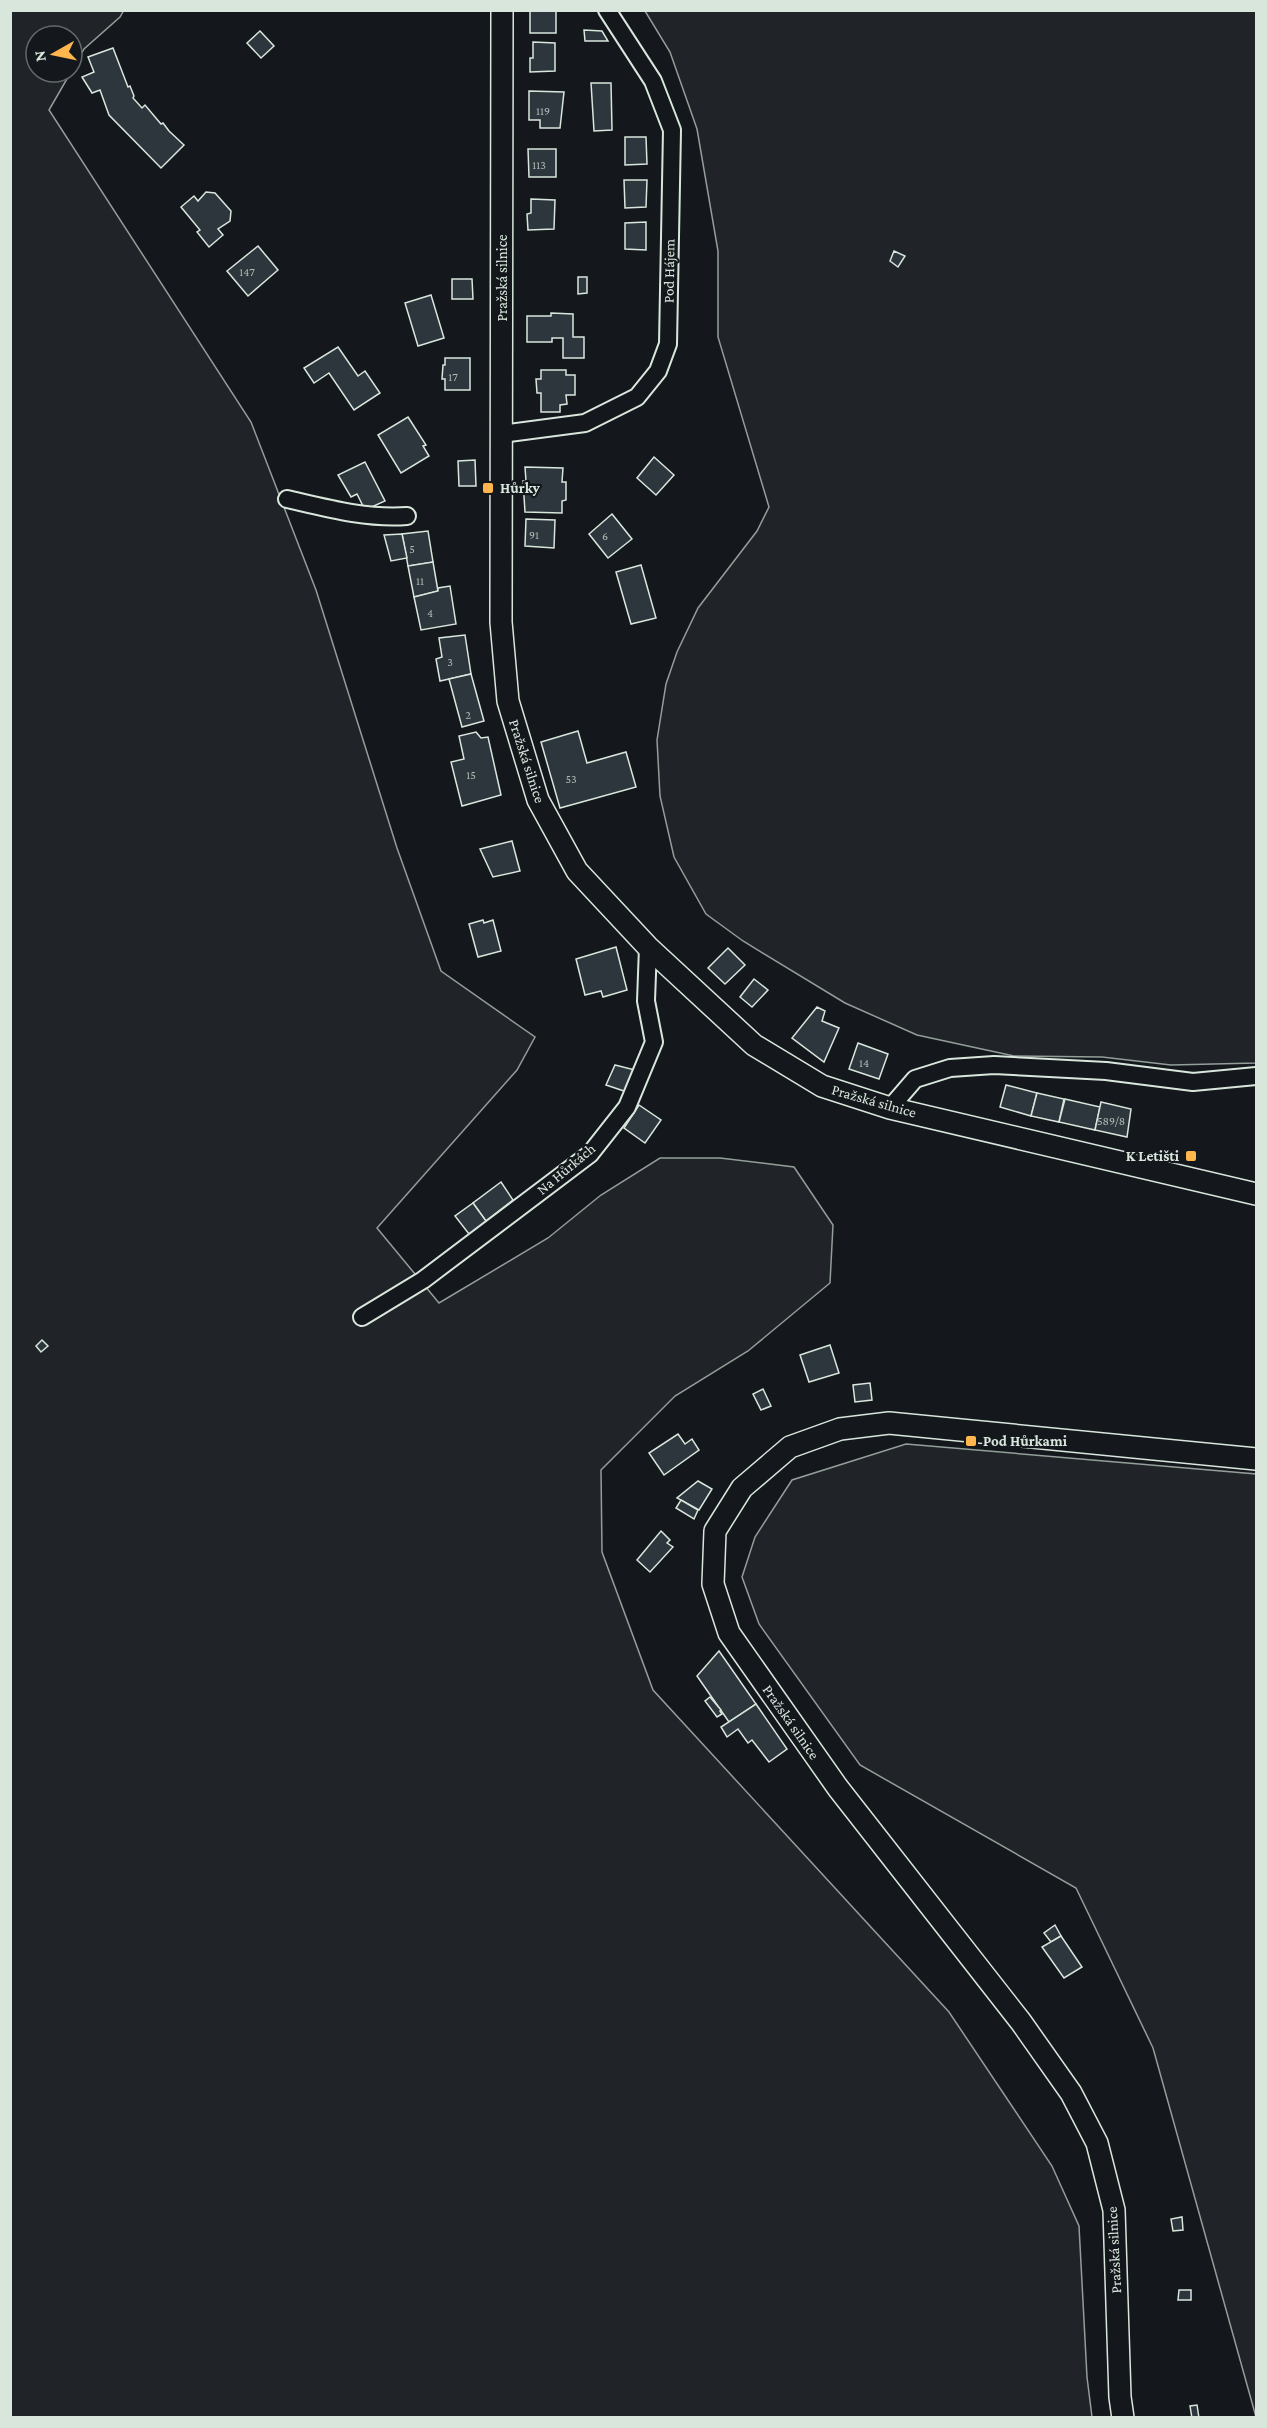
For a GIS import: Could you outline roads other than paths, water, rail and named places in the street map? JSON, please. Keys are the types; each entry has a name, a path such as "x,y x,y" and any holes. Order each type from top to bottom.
{"street":[{"name":"Pražská silnice","path":"502,10 501,622 508,701 538,801 577,871 648,947 754,1045 822,1086 890,1108 1257,1194"},
{"name":"Pod Hájem","path":"501,434 585,423 637,397 658,371 668,344 672,130 654,81 607,10"},
{"path":"286,499 343,512 387,517 407,516"},
{"name":"Na Hůrkách","path":"362,1317 423,1280 590,1154 627,1107 654,1042 646,1001 648,947"},
{"path":"890,1108 915,1079 950,1068 994,1065 1106,1071 1193,1082 1257,1076"},
{"name":"Pražská silnice","path":"1123,2418 1120,2397 1114,2211 1097,2143 1071,2092 1021,2022 838,1788 729,1633 713,1584 716,1531 742,1488 790,1447 840,1429 889,1423 1257,1459"}],"place":[{"name":"Hůrky","path":"488,488"},
{"name":"K Letišti","path":"1191,1156"},
{"name":"Pod Hůrkami","path":"971,1441"}]}
